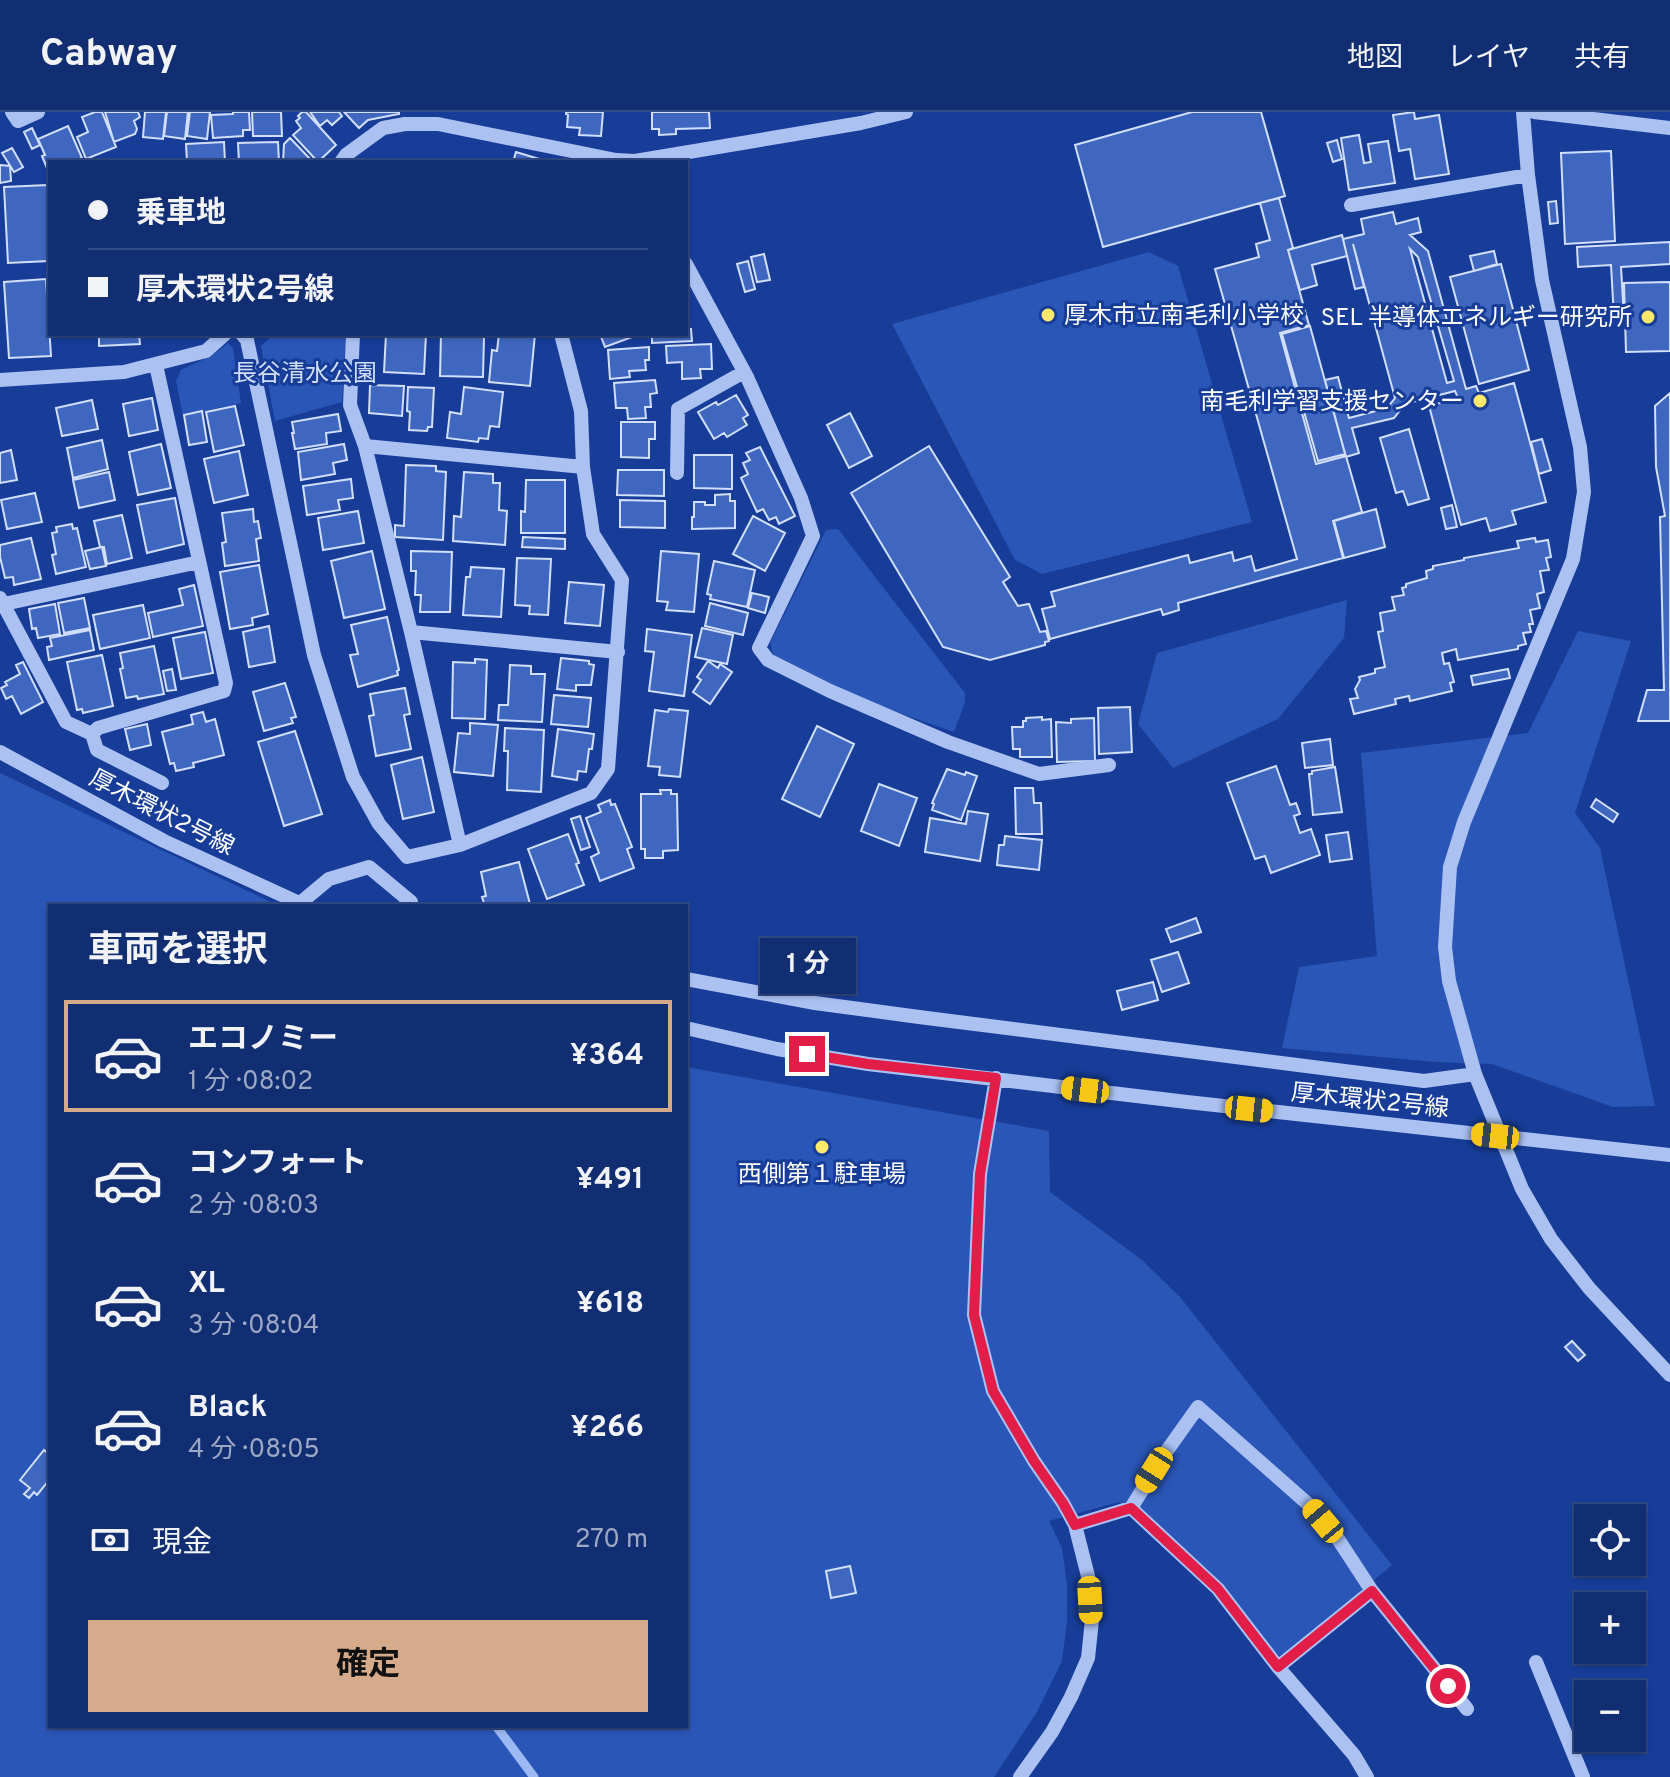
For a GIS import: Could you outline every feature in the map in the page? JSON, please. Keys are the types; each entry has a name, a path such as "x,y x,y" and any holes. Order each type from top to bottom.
{"street":[{"path":"12,112 18,121 38,112"},
{"path":"648,160 861,123 906,112"},
{"path":"1523,112 1542,280 1580,447 1584,492 1573,559 1464,822 1450,867 1445,947 1449,981 1475,1074 1522,1189 1551,1239 1589,1288 1670,1375"},
{"path":"1534,112 1670,128"},
{"path":"342,160 383,128 405,124 449,125 616,160"},
{"path":"1351,205 1528,175"},
{"path":"688,268 744,372 801,498 813,536 759,648 768,660 830,691 935,736 1039,774 1109,765"},
{"path":"0,380 124,372 206,351 223,336"},
{"path":"248,336 314,655 353,777 379,824 407,857 460,845 591,793 608,769 622,580 593,534 583,467 581,411 562,336"},
{"path":"353,336 350,405 365,446 460,845"},
{"path":"92,734 98,728 224,691 226,683 156,365"},
{"path":"677,473 678,409 744,372"},
{"path":"365,446 583,467"},
{"path":"162,783 97,750 92,734 66,722 2,601 199,562"},
{"path":"411,632 618,652"},
{"name":"厚木環状2号線","path":"0,752 164,841 301,904"},
{"path":"304,904 329,879 369,867 411,904"},
{"path":"688,979 815,1003 1424,1081 1475,1074"},
{"name":"厚木環状2号線","path":"688,1028 777,1049 868,1064 1670,1155"},
{"path":"996,1078 980,1174 974,1315 993,1391 1075,1525 1089,1580 1092,1620 1088,1658 1071,1697 1052,1732 1020,1777"},
{"path":"1075,1525 1131,1508 1198,1407 1308,1504 1338,1539 1372,1591 1467,1709"},
{"path":"1131,1508 1218,1589 1278,1667 1354,1755 1367,1777"},
{"path":"1278,1667 1372,1591"},
{"path":"1536,1662 1583,1777"}],"green space":[{"path":"1149,252 1178,266 1252,522 1042,574 1015,560 892,324"},
{"name":"長谷清水公園","path":"272,336 346,336 342,402 275,421 261,346"},
{"path":"228,343 233,349 241,403 183,416 176,381 181,370 211,356"},
{"path":"838,529 965,693 965,702 954,732 870,703 787,665 773,654 770,643 826,530"},
{"path":"1347,600 1344,638 1278,719 1173,768 1138,724 1157,653"},
{"path":"1578,631 1631,641 1575,813 1600,848 1655,1106 1613,1107 1492,1064 1282,1048 1299,967 1377,956 1361,753 1528,733"},
{"path":"0,773 275,904 48,904 48,1728 688,1728 688,1067 1049,1131 1050,1192 1142,1260 1180,1297 1392,1565 1282,1657 1147,1514 1119,1502 1049,1521 1062,1548 1067,1584 1067,1622 1062,1661 1037,1712 994,1777 0,1777"}],"building":[{"path":"102,112 116,147 86,159 77,137 88,132 82,117"},
{"path":"105,112 138,112 140,117 134,121 135,134 114,142"},
{"path":"145,112 166,112 163,139 143,137"},
{"path":"167,112 188,112 185,139 164,136"},
{"path":"190,112 210,112 207,139 187,136"},
{"path":"249,112 250,130 243,130 243,136 213,138 211,115"},
{"path":"252,112 281,112 282,136 253,136"},
{"path":"306,112 336,145 320,160 316,160 293,135 301,128 296,121 300,118 298,116"},
{"path":"310,112 339,112 342,116 332,125 327,120 320,126"},
{"path":"344,112 399,114 368,120 359,128"},
{"path":"566,112 603,112 601,136 579,135 580,128 567,127"},
{"path":"652,112 709,112 710,128 676,129 676,134 659,135 659,129 652,129"},
{"path":"1192,112 1261,112 1285,196 1103,247 1075,145"},
{"path":"1414,112 1415,119 1439,115 1449,174 1415,179 1410,149 1399,151 1393,115"},
{"path":"68,126 82,158 48,160 48,171 38,139"},
{"path":"32,128 40,145 32,149 24,132"},
{"path":"1359,135 1364,163 1371,162 1368,144 1388,141 1395,183 1349,190 1341,138"},
{"path":"290,138 311,160 283,160 284,144"},
{"path":"1337,140 1342,159 1333,162 1327,143"},
{"path":"224,142 225,160 187,160 186,144"},
{"path":"278,142 279,160 239,160 238,143"},
{"path":"12,148 23,167 14,172 2,153"},
{"path":"1611,151 1615,241 1565,244 1561,153"},
{"path":"516,152 542,160 514,160"},
{"path":"0,165 10,166 11,181 0,183"},
{"path":"47,185 48,261 8,263 4,187"},
{"path":"1279,198 1293,248 1288,250 1309,325 1280,333 1316,464 1346,456 1362,512 1333,521 1343,558 1178,603 1179,610 1163,615 1161,609 1050,639 1042,609 1055,606 1051,592 1188,555 1190,563 1232,552 1234,561 1251,556 1255,571 1297,559 1215,269 1259,257 1256,244 1270,240 1260,203"},
{"path":"1556,201 1558,223 1550,224 1548,202"},
{"name":"南毛利学習支援センター","path":"1393,212 1396,224 1418,218 1421,232 1410,235 1428,251 1466,389 1476,386 1479,393 1514,383 1546,502 1512,511 1516,524 1490,531 1486,518 1461,525 1429,406 1458,398 1455,391 1405,404 1394,418 1352,428 1359,453 1346,457 1325,380 1338,377 1349,418 1387,408 1395,398 1353,244 1364,287 1355,289 1343,239 1364,234 1361,219","holes":["1410,249 1418,257 1454,381 1447,383"]},
{"path":"1342,235 1347,256 1312,265 1317,285 1300,290 1288,250"},
{"path":"1670,242 1670,264 1621,267 1624,318 1614,318 1611,265 1578,267 1577,247"},
{"path":"1494,251 1497,264 1474,271 1470,256"},
{"path":"764,254 770,280 757,282 751,257"},
{"path":"748,261 755,289 745,292 737,264"},
{"path":"1501,264 1529,370 1479,384 1450,277"},
{"path":"46,279 51,356 9,358 4,282"},
{"name":"SEL 半導体エネルギー研究所","path":"1670,282 1670,351 1626,352 1624,283"},
{"path":"1310,326 1345,454 1318,461 1282,334"},
{"path":"691,329 692,341 652,343 652,336 688,336 688,330"},
{"path":"99,336 139,336 140,344 99,346"},
{"path":"386,336 426,336 424,374 384,372"},
{"path":"441,336 484,337 483,377 440,376"},
{"path":"499,336 535,336 530,386 489,382 492,350 497,351"},
{"path":"601,336 635,336 605,347"},
{"path":"711,344 712,369 700,369 701,378 682,379 682,362 667,363 666,346"},
{"path":"649,347 646,370 629,371 630,377 610,379 608,350"},
{"path":"655,380 657,393 650,394 651,407 645,407 646,418 628,419 627,408 616,408 614,383"},
{"path":"370,385 404,386 402,416 369,413"},
{"path":"408,387 434,388 432,427 428,427 427,431 409,430"},
{"path":"464,387 503,392 499,427 490,426 488,439 479,438 478,442 447,438 450,412 461,414"},
{"path":"1670,393 1670,721 1638,721 1647,690 1664,690 1660,517 1665,516 1656,467 1655,406"},
{"path":"736,395 748,415 743,418 747,425 727,437 724,433 714,439 698,412"},
{"path":"152,398 158,430 129,436 123,404"},
{"path":"92,400 98,429 62,436 56,408"},
{"path":"235,406 244,445 214,452 206,412"},
{"path":"202,411 207,442 189,445 184,415"},
{"path":"850,413 872,456 849,468 827,425"},
{"path":"338,414 341,431 326,433 327,444 295,449 292,422"},
{"path":"621,422 655,422 655,439 649,439 649,458 621,457"},
{"path":"1409,429 1429,499 1408,505 1403,491 1396,493 1380,438"},
{"path":"1542,439 1551,470 1539,474 1531,442"},
{"path":"102,440 108,469 73,478 67,448"},
{"path":"161,444 171,488 138,495 129,452"},
{"path":"344,444 347,460 333,463 335,474 301,480 298,452"},
{"path":"929,446 1010,577 1003,582 1018,606 1029,604 1040,632 1046,631 1049,641 1045,645 990,660 943,647 851,493"},
{"path":"760,447 795,516 779,524 776,517 769,520 763,509 757,512 741,478 748,474 743,463 750,460 746,453"},
{"path":"11,450 17,480 0,483 0,453"},
{"path":"239,451 248,495 214,503 204,459"},
{"path":"694,455 732,455 732,489 694,488"},
{"path":"406,465 436,466 436,471 446,472 443,540 395,537 395,525 404,526"},
{"path":"618,470 664,470 664,496 617,495"},
{"path":"109,472 115,500 79,508 73,480"},
{"path":"464,472 493,474 493,483 500,483 499,510 507,511 505,545 453,541 454,516 461,517"},
{"path":"351,479 353,498 338,500 340,510 307,515 303,486"},
{"path":"526,480 565,480 565,533 521,533"},
{"path":"35,493 42,522 7,529 1,500"},
{"path":"730,494 730,501 735,501 735,528 692,529 694,502 715,505 715,495"},
{"path":"175,498 184,544 147,553 137,505"},
{"path":"620,500 665,501 665,528 620,527"},
{"path":"1452,505 1457,527 1446,529 1441,508"},
{"path":"253,509 254,522 258,521 261,538 256,539 259,561 225,566 222,513"},
{"path":"1376,509 1385,547 1344,558 1334,521"},
{"path":"358,511 364,543 323,550 318,518"},
{"path":"122,515 132,558 107,564 94,521"},
{"path":"753,516 785,533 765,571 733,554"},
{"path":"72,524 73,529 77,528 86,567 56,574 52,533 57,532 56,527"},
{"path":"523,537 565,539 565,549 522,547"},
{"path":"31,538 41,579 14,585 13,577 5,578 0,545"},
{"path":"1535,538 1536,542 1548,540 1551,557 1546,558 1549,570 1540,571 1544,592 1537,594 1540,608 1530,610 1533,624 1529,624 1531,632 1523,633 1526,644 1518,646 1518,649 1458,660 1456,649 1442,653 1444,664 1449,663 1454,682 1450,683 1452,691 1410,701 1409,696 1395,699 1396,704 1354,714 1350,699 1358,698 1355,689 1359,677 1385,667 1378,632 1383,631 1380,613 1395,610 1392,597 1404,595 1402,588 1406,584 1427,578 1426,571 1433,569 1433,566 1519,548 1517,541"},
{"path":"102,547 106,566 90,569 85,551"},
{"path":"372,551 385,609 344,618 331,561"},
{"path":"411,551 452,552 450,612 420,612 421,595 415,595 416,571 411,571"},
{"path":"661,551 699,554 694,612 666,610 668,602 657,601"},
{"path":"517,558 551,559 548,615 529,614 530,606 515,605"},
{"path":"714,561 755,570 747,607 710,599 711,595 707,594"},
{"path":"259,565 268,614 252,618 253,625 230,629 220,572"},
{"path":"471,567 504,569 501,617 463,615 466,577 470,577"},
{"path":"569,582 604,585 600,626 565,623"},
{"path":"194,585 203,626 153,637 148,613 183,605 179,589"},
{"path":"752,593 769,597 765,613 748,608"},
{"path":"84,598 90,628 64,633 58,603"},
{"path":"710,603 748,613 743,635 705,626"},
{"path":"55,604 60,634 38,638 36,628 32,629 29,609"},
{"path":"143,605 150,638 100,649 93,615"},
{"path":"387,617 398,675 358,687 350,655 358,654 351,625"},
{"path":"269,626 275,662 249,667 243,632"},
{"path":"702,628 733,635 727,664 695,657"},
{"path":"647,629 692,635 684,696 649,691 654,652 645,651"},
{"path":"90,630 94,650 49,660 47,647 52,646 50,638"},
{"path":"205,632 213,673 181,679 173,638"},
{"path":"154,646 164,694 126,698 120,653"},
{"path":"102,655 113,706 83,713 82,709 77,710 67,662"},
{"path":"561,658 589,661 594,665 591,685 576,685 576,691 557,689"},
{"path":"475,659 487,660 485,719 452,718 453,662 475,663"},
{"path":"708,661 732,672 710,704 693,692 701,680 697,677"},
{"path":"23,662 43,702 21,714 12,696 6,699 1,688 7,685 5,682 20,674 16,665"},
{"path":"510,665 531,666 531,674 545,674 542,722 498,720 499,705 508,705"},
{"path":"172,669 176,690 167,691 163,671"},
{"path":"1508,669 1510,678 1473,685 1471,676"},
{"path":"285,683 296,717 291,718 293,723 264,731 253,692"},
{"path":"405,688 410,714 404,715 411,749 376,756 369,716 374,715 370,694"},
{"path":"554,695 591,698 588,727 551,724"},
{"path":"1130,707 1132,752 1099,754 1098,708"},
{"path":"669,709 688,711 680,777 659,775 660,767 648,766 655,710 668,712"},
{"path":"203,712 206,722 215,719 224,755 176,771 174,763 170,764 162,732 193,724 191,715"},
{"path":"1042,717 1042,720 1051,719 1052,757 1020,757 1020,749 1013,749 1012,727 1023,727 1026,718"},
{"path":"1094,718 1095,761 1057,762 1056,722 1071,723 1071,719"},
{"path":"470,723 498,725 493,776 454,772 458,733 470,734"},
{"path":"147,724 151,745 130,750 125,729"},
{"path":"817,726 854,744 820,817 782,799"},
{"path":"505,728 544,730 541,792 507,790"},
{"path":"558,729 594,734 586,772 578,771 577,780 552,776"},
{"path":"295,731 322,814 284,826 258,742"},
{"path":"1330,739 1333,765 1305,768 1302,743"},
{"path":"422,757 434,812 403,819 391,765"},
{"path":"1276,766 1290,805 1296,803 1300,814 1294,816 1300,833 1311,829 1320,855 1271,873 1265,856 1255,859 1227,783"},
{"path":"1335,767 1342,812 1313,815 1309,774"},
{"path":"947,769 977,776 961,820 932,810 932,803"},
{"path":"879,784 917,798 899,846 861,831"},
{"path":"1015,788 1033,788 1034,803 1041,803 1042,834 1016,834"},
{"path":"660,790 671,790 671,794 677,794 678,850 663,851 663,858 645,858 645,849 641,849 641,794 661,794"},
{"path":"1596,799 1618,814 1613,822 1591,807"},
{"path":"610,800 611,805 615,804 632,847 627,849 634,868 600,881 591,857 599,853 586,818 601,812 598,805"},
{"path":"968,811 988,814 980,861 925,852 930,818 966,824"},
{"path":"580,816 590,847 581,850 571,819"},
{"path":"1348,832 1352,859 1330,862 1326,835"},
{"path":"568,834 584,885 547,899 528,849"},
{"path":"1005,836 1042,840 1039,870 997,865 999,845 1004,845"},
{"path":"519,862 530,904 484,904 482,897 486,896 481,872"},
{"path":"1196,918 1201,932 1171,942 1166,929"},
{"path":"1178,952 1189,983 1162,992 1151,960"},
{"path":"1153,982 1158,1000 1122,1010 1117,991"},
{"path":"1572,1341 1585,1355 1578,1361 1565,1347"},
{"path":"44,1450 48,1453 48,1481 37,1495 34,1492 29,1498 24,1494 30,1488 20,1480"},
{"path":"850,1566 856,1593 831,1598 826,1571"}],"waterway":[{"path":"497,1728 534,1777"}],"place":[{"name":"厚木市立南毛利小学校","path":"1048,315"},
{"name":"SEL 半導体エネルギー研究所","path":"1648,317"},
{"name":"南毛利学習支援センター","path":"1480,401"},
{"name":"西側第１駐車場","path":"822,1147"}],"route":[{"path":"807,1054 996,1078 980,1174 974,1315 993,1391 1075,1525 1131,1508 1218,1589 1278,1667 1372,1591 1448,1686"}]}
